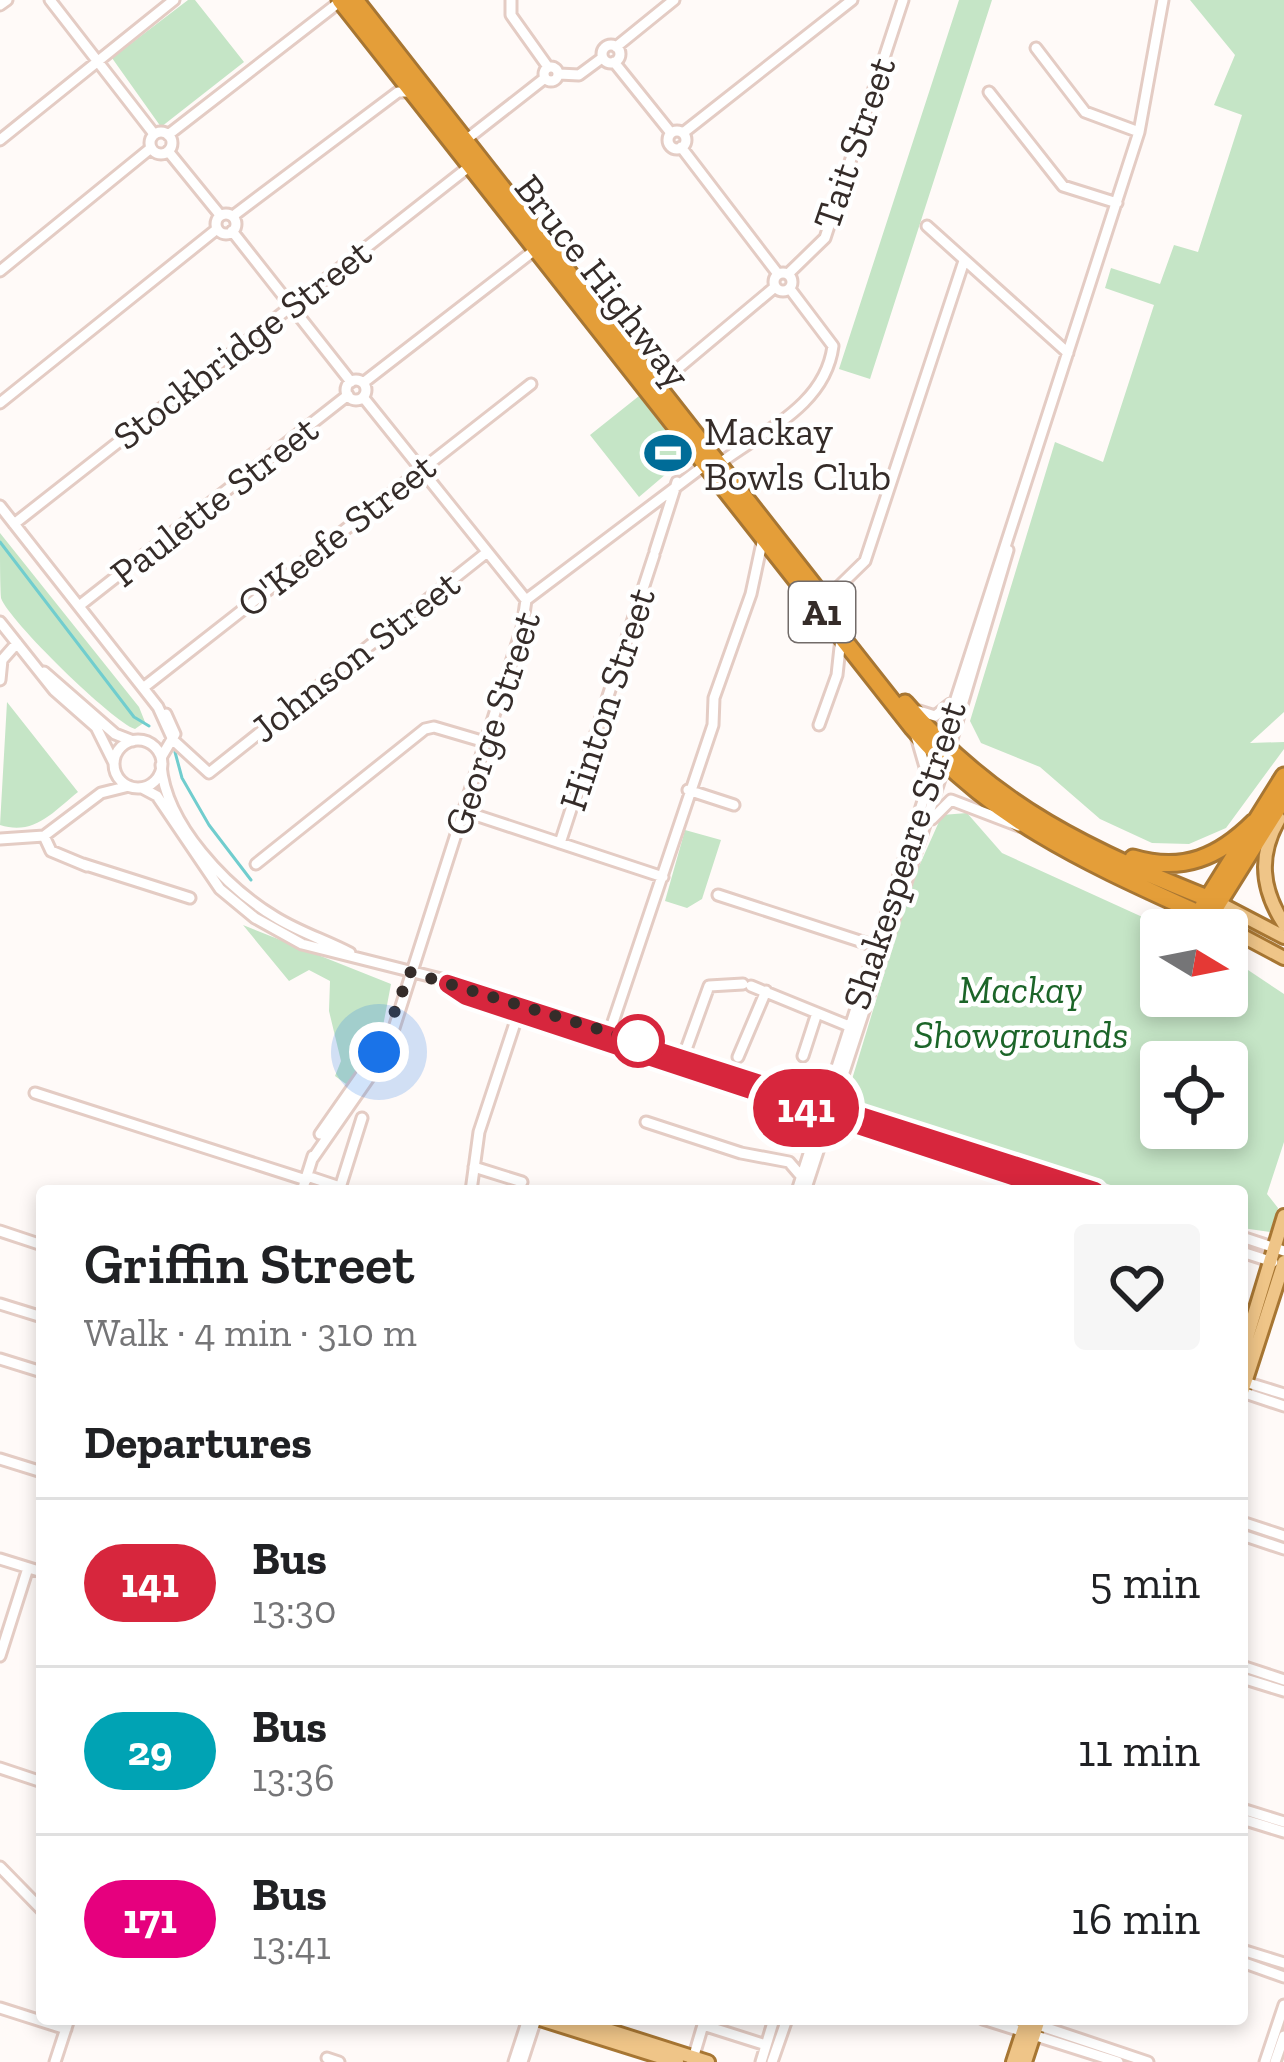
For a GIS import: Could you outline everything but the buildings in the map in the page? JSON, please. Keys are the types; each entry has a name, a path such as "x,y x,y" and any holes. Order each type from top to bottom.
{"highway":[{"name":"Bruce Highway","path":"340,0 470,166 660,388 762,537 913,728 1019,826 1208,908"},
{"name":"Bruce Highway","path":"355,0 467,139 540,246 944,755 1046,827 1208,908"},
{"name":"A1","path":"1208,908 1284,776"},
{"path":"1208,908 1284,798"},
{"name":"A1","path":"1021,808 1132,857 1166,865 1212,856 1254,822"}],"main road":[{"path":"1284,810 1267,842 1264,874 1284,924"},
{"path":"1208,908 1284,937"},
{"path":"1208,908 1284,958"},
{"path":"1248,1370 1280,1259 1284,1216"},
{"path":"1248,1339 1280,1259"},
{"path":"560,2025 708,2062"},
{"path":"588,2025 677,2062"},
{"path":"1013,2062 1029,2025"},
{"path":"1025,2062 1029,2025"}],"street":[{"path":"50,0 154,134 168,135 340,0"},
{"path":"0,140 174,0"},
{"path":"511,0 511,15 552,81 559,74 579,75 608,60"},
{"path":"674,0 616,47 605,47 608,60 677,133"},
{"path":"790,289 681,147 670,145 677,133 852,0"},
{"name":"Tait Street","path":"783,274 825,238 903,0"},
{"name":"Shakespeare Street","path":"803,1185 922,807 944,755 957,691 1139,132 1162,5"},
{"path":"1036,49 1085,112 1139,132"},
{"path":"467,139 546,72"},
{"path":"392,97 399,75"},
{"path":"168,135 168,151 220,215 233,216 392,97 412,92"},
{"path":"989,92 1063,186 1117,203"},
{"path":"0,271 151,148 154,134"},
{"path":"151,148 168,151"},
{"name":"Stockbridge Street","path":"14,524 470,166"},
{"path":"0,403 217,229 220,215"},
{"path":"233,216 232,231 351,382 363,383 540,246"},
{"path":"926,226 1068,353"},
{"path":"217,229 232,231"},
{"path":"824,600 865,562 964,261"},
{"path":"660,388 776,287 783,274"},
{"path":"776,287 790,289"},
{"name":"George Street","path":"305,1183 313,1158 345,1100 383,1059 525,620 526,600 678,482 749,445 812,396 832,355 830,339 790,289"},
{"path":"351,382 348,395 363,397"},
{"path":"363,383 363,397 526,600"},
{"name":"O'Keefe Street","path":"143,688 531,384"},
{"name":"Paulette Street","path":"79,606 348,395"},
{"name":"Hinton Street","path":"560,843 678,482"},
{"path":"0,506 173,721 156,780 142,788"},
{"name":"Shakespeare Street","path":"801,1185 850,1026 911,868 1014,521"},
{"path":"609,1036 664,877 758,566 762,537"},
{"name":"Johnson Street","path":"172,735 206,772 216,770 486,553"},
{"path":"758,566 766,558 779,558"},
{"path":"0,622 96,727 129,786"},
{"path":"820,725 837,675 842,648 838,633"},
{"path":"0,680 2,660 17,643"},
{"path":"837,675 854,666 869,672"},
{"path":"40,670 116,734 146,742 172,735"},
{"path":"908,706 935,716 957,691"},
{"path":"256,864 425,729 434,727 485,742"},
{"path":"913,728 925,767 922,807"},
{"path":"101,793 122,746 133,741"},
{"path":"146,742 161,762 171,799 192,836 240,899"},
{"path":"3,837 44,836 101,793 142,788 157,796 200,866 302,944 410,972 609,1036 1048,1185"},
{"path":"688,790 734,805"},
{"path":"911,868 934,815 950,800 1019,826"},
{"path":"464,811 664,877"},
{"path":"44,836 51,850 83,864 190,898"},
{"path":"718,895 879,947"},
{"path":"684,1055 709,986 747,985 850,1026"},
{"path":"738,1057 766,991"},
{"path":"472,1185 479,1132 520,1008"},
{"path":"803,1056 816,1016"},
{"path":"609,1036 684,1055 827,1109"},
{"path":"35,1093 305,1183"},
{"path":"340,1185 362,1118"},
{"path":"646,1122 740,1153 789,1162 808,1157"},
{"path":"789,1162 802,1177"},
{"path":"474,1167 521,1182"},
{"path":"0,1231 36,1243"},
{"path":"1248,1240 1280,1259"},
{"path":"1248,1253 1280,1259"},
{"path":"0,1304 36,1316"},
{"path":"0,1359 36,1370"},
{"path":"1248,1388 1284,1394"},
{"path":"1248,1389 1284,1406"},
{"path":"0,1459 36,1470"},
{"path":"1248,1524 1284,1536"},
{"path":"1248,1537 1284,1549"},
{"path":"0,1558 36,1570"},
{"path":"0,1656 28,1568"},
{"path":"1248,1668 1284,1680"},
{"path":"1248,1680 1284,1691"},
{"path":"0,1768 36,1779"},
{"path":"1248,1811 1284,1822"},
{"path":"1248,1821 1284,1832"},
{"path":"0,1867 36,1904"},
{"path":"1248,1952 1284,1963"},
{"path":"1248,1965 1284,1976"},
{"path":"1265,2062 1284,2005"},
{"path":"0,2008 36,2016"},
{"path":"55,2062 68,2025"},
{"path":"518,2062 533,2025"},
{"path":"693,2060 704,2025 766,2045"},
{"path":"761,2062 772,2025"},
{"path":"772,2062 785,2025"},
{"path":"1029,2025 1118,2062"},
{"path":"1029,2025 1148,2062"},
{"path":"1275,2062 1284,2036"},
{"path":"327,2058 339,2062"}],"green space":[{"path":"188,0 195,0 244,62 161,127 112,58"},
{"path":"959,0 992,0 870,379 839,369"},
{"path":"1190,0 1284,0 1284,712 1250,743 1284,742 1284,749 1226,828 1189,844 1152,843 1100,819 1040,767 981,743 970,721 1055,442 1103,462 1154,305 1105,288 1111,268 1160,284 1174,245 1198,252 1242,115 1214,105 1235,55"},
{"name":"Mackay Bowls Club","path":"639,396 686,457 639,497 590,435"},
{"path":"0,533 139,707 145,722 135,729 106,709 8,610 1,598"},
{"path":"7,702 78,792 33,825 12,828 0,825"},
{"name":"Mackay Showgrounds","path":"967,813 1002,853 1140,916 1140,1017 1248,1017 1248,970 1284,994 1284,1142 1267,1194 1278,1208 1270,1232 1248,1229 1248,1185 1111,1185 846,1099 912,882 942,815"},
{"path":"685,830 721,840 702,899 687,908 665,901"},
{"path":"243,925 391,984 380,1042 346,1084 335,1076 341,1061 329,1011 330,981 309,970 289,981"}],"waterway":[{"path":"0,542 134,717 149,726"},
{"path":"175,752 182,778 209,825 251,880"}],"bus line":[{"name":"141","path":"1040,1185 466,996 448,984 521,1003 1077,1185"}],"place":[{"name":"Mackay Bowls Club","path":"668,453"}],"route":[{"path":"379,1052 393,1026 410,972 638,1041"}]}
